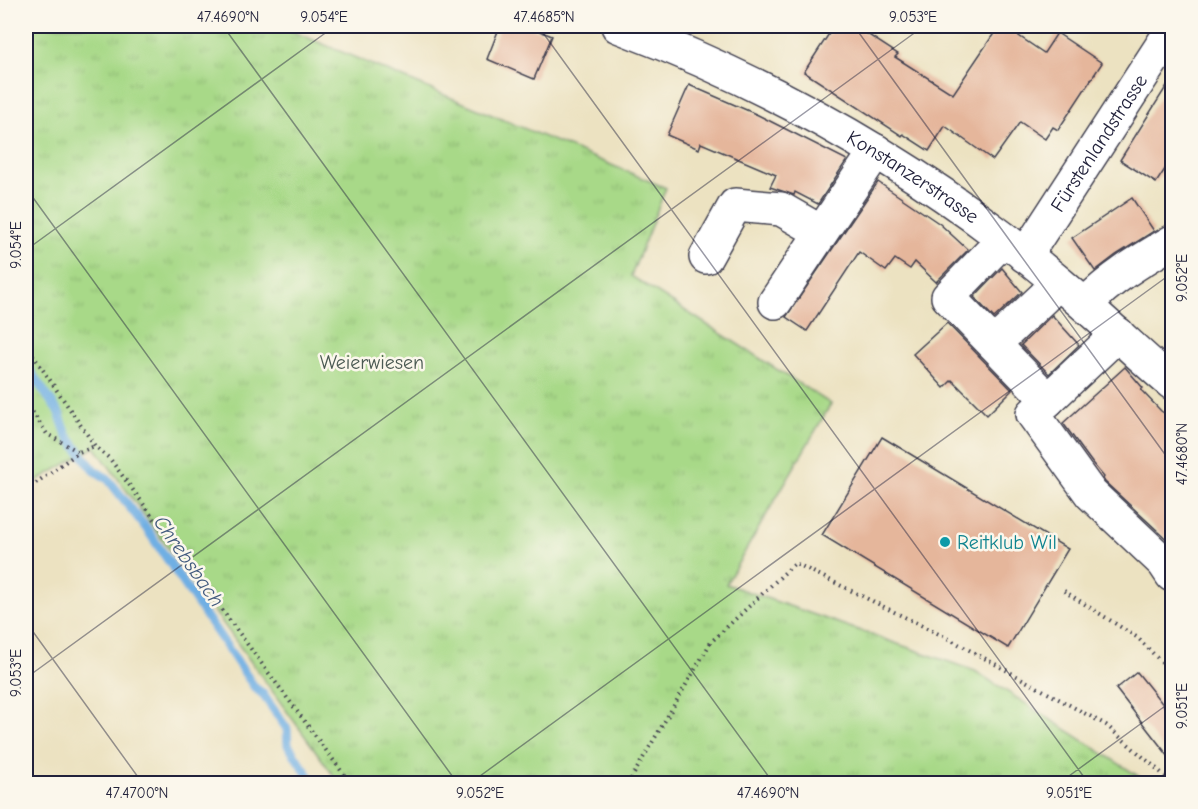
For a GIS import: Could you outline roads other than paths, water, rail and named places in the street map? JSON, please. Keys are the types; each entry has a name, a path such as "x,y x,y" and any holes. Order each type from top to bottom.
{"main road":[{"name":"Konstanzerstrasse","path":"618,26 689,54 745,80 811,113 876,151 933,188 1015,247 1173,383"},
{"name":"Fürstenlandstrasse","path":"994,344 948,297 1015,247 1173,30"},
{"path":"775,302 876,151"},
{"path":"706,257 735,206 781,209 821,232"},
{"path":"1085,305 1127,269 1173,242"},
{"path":"1048,400 994,344 1057,282"},
{"path":"1118,334 1033,414 1091,494 1164,563 1173,575"}],"waterway":[{"name":"Chrebsbach","path":"26,365 59,413 67,435 94,470 108,479 146,528 255,688 262,693 287,729 288,745 314,784"}],"place":[{"name":"Reitklub Wil","path":"945,542"}],"park label":[{"name":"Weierwiesen","path":"372,362"}]}
